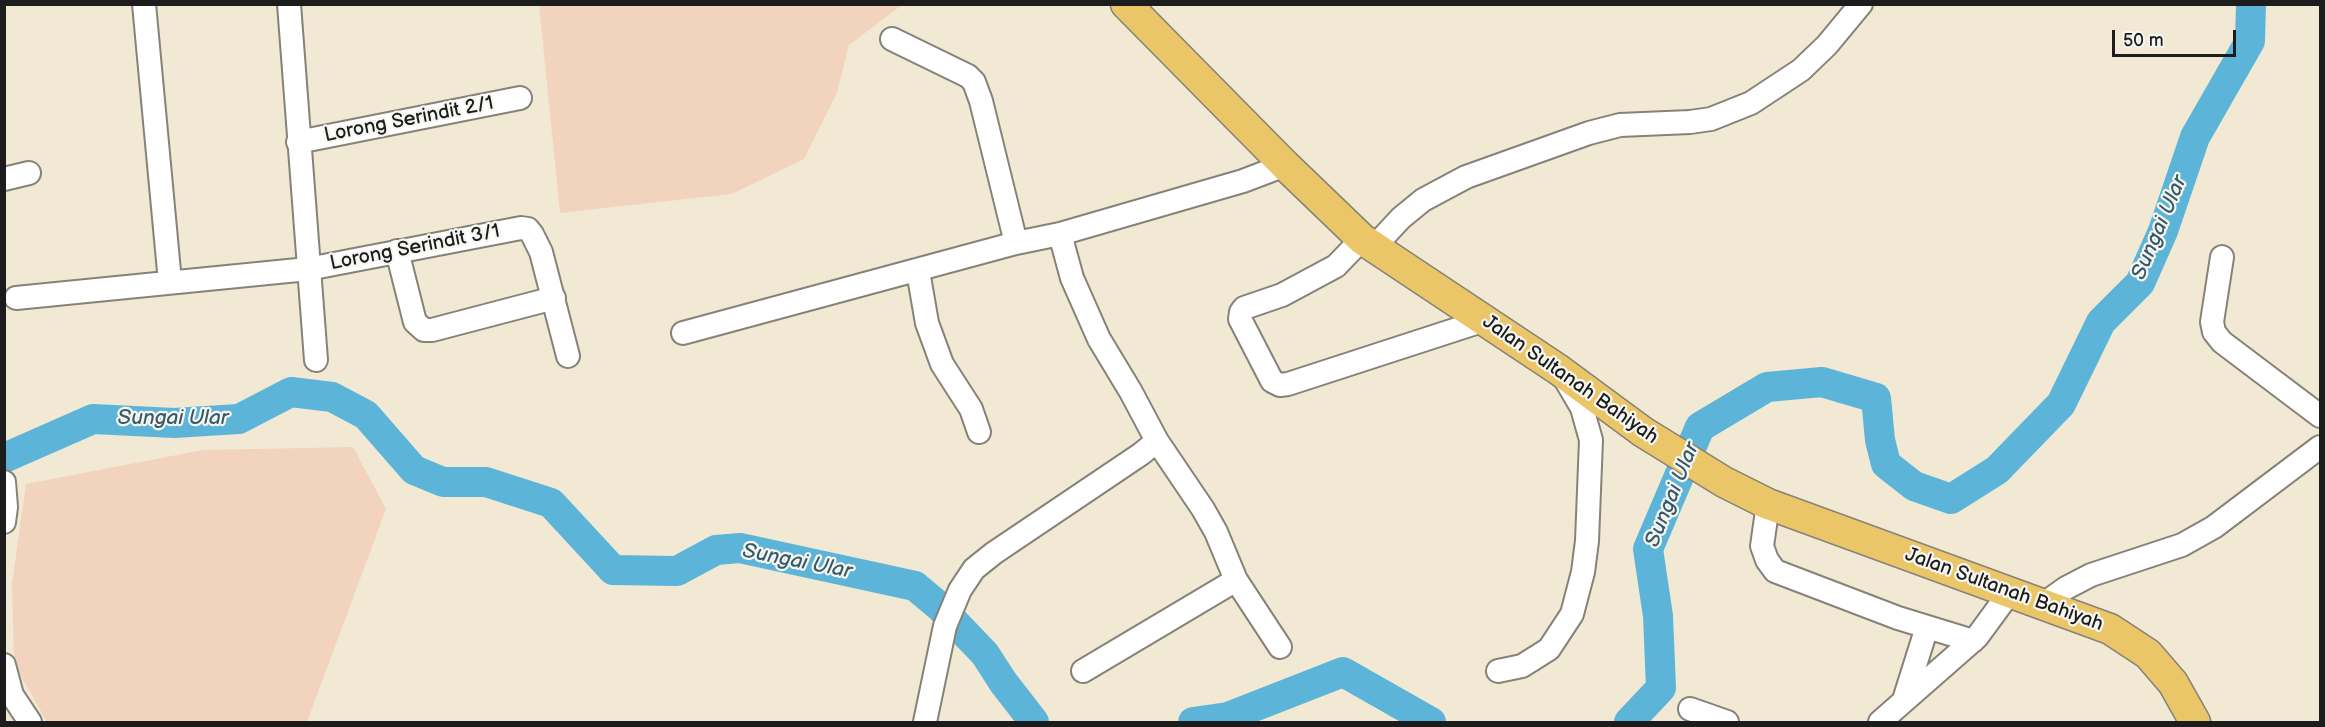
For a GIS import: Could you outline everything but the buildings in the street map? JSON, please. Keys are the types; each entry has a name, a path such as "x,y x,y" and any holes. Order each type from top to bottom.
{"main road":[{"name":"Jalan Sultanah Bahiyah","path":"1126,4 1285,165 1368,243 1559,370 1643,432 1724,482 1768,504 2045,603 2110,629 2148,654 2173,683 2195,723"}],"street":[{"path":"144,4 170,282"},
{"path":"289,4 316,360"},
{"path":"1485,320 1280,385 1272,381 1240,319 1244,308 1282,295 1336,266 1423,200 1466,177 1589,133 1620,125 1711,119 1751,103 1801,70 1827,45 1861,4"},
{"path":"892,39 968,76 974,82 981,101 1016,243"},
{"name":"Lorong Serindit 2/1","path":"298,142 520,98"},
{"path":"683,333 1016,243 1060,234 1244,181 1285,165"},
{"path":"4,179 29,173"},
{"name":"Lorong Serindit 3/1","path":"16,298 308,269 521,228 528,229 541,252 554,298"},
{"path":"1060,234 1072,278 1099,339 1157,441 1203,509 1216,532 1236,580 1280,647"},
{"path":"397,252 415,322 424,330 432,330 554,298 568,356"},
{"path":"2222,257 2212,322 2214,332 2222,342 2320,416"},
{"path":"918,271 927,323 942,364 971,409 979,432"},
{"path":"1498,671 1522,666 1550,649 1572,614 1583,572 1587,541 1591,440 1582,408 1559,370"},
{"path":"925,723 945,626 960,590 974,569 1157,441"},
{"path":"2045,603 2066,588 2091,575 2182,545 2214,527 2320,447"},
{"path":"4,482 6,507 4,522"},
{"path":"1768,504 1762,546 1767,560 1775,571 1824,591 1972,641"},
{"path":"1083,671 1236,580"},
{"path":"1880,723 1972,641 2010,592"},
{"path":"1904,701 1927,627"},
{"path":"4,665 12,695 30,723"},
{"path":"1690,709 1726,723"}],"shaded area":[{"path":"539,4 902,5 849,45 837,93 804,159 732,194 560,213"},
{"path":"353,447 386,509 307,722 47,722 14,664 12,584 26,484 203,450"}],"waterway":[{"name":"Sungai Ular","path":"1629,722 1661,688 1658,616 1648,549 1700,427 1767,387 1822,382 1876,398 1880,440 1886,464 1914,486 1951,499 1997,470 2061,404 2101,322 2140,283 2163,231 2195,137 2250,41 2251,4"},
{"name":"Sungai Ular","path":"4,458 93,419 174,423 239,419 291,392 332,397 366,415 414,470 443,482 486,482 551,503 613,570 677,571 716,550 740,548 915,586 940,607 985,654 1034,722"},
{"name":"Sungai Ular","path":"1193,722 1228,717 1343,672 1431,722"}]}
